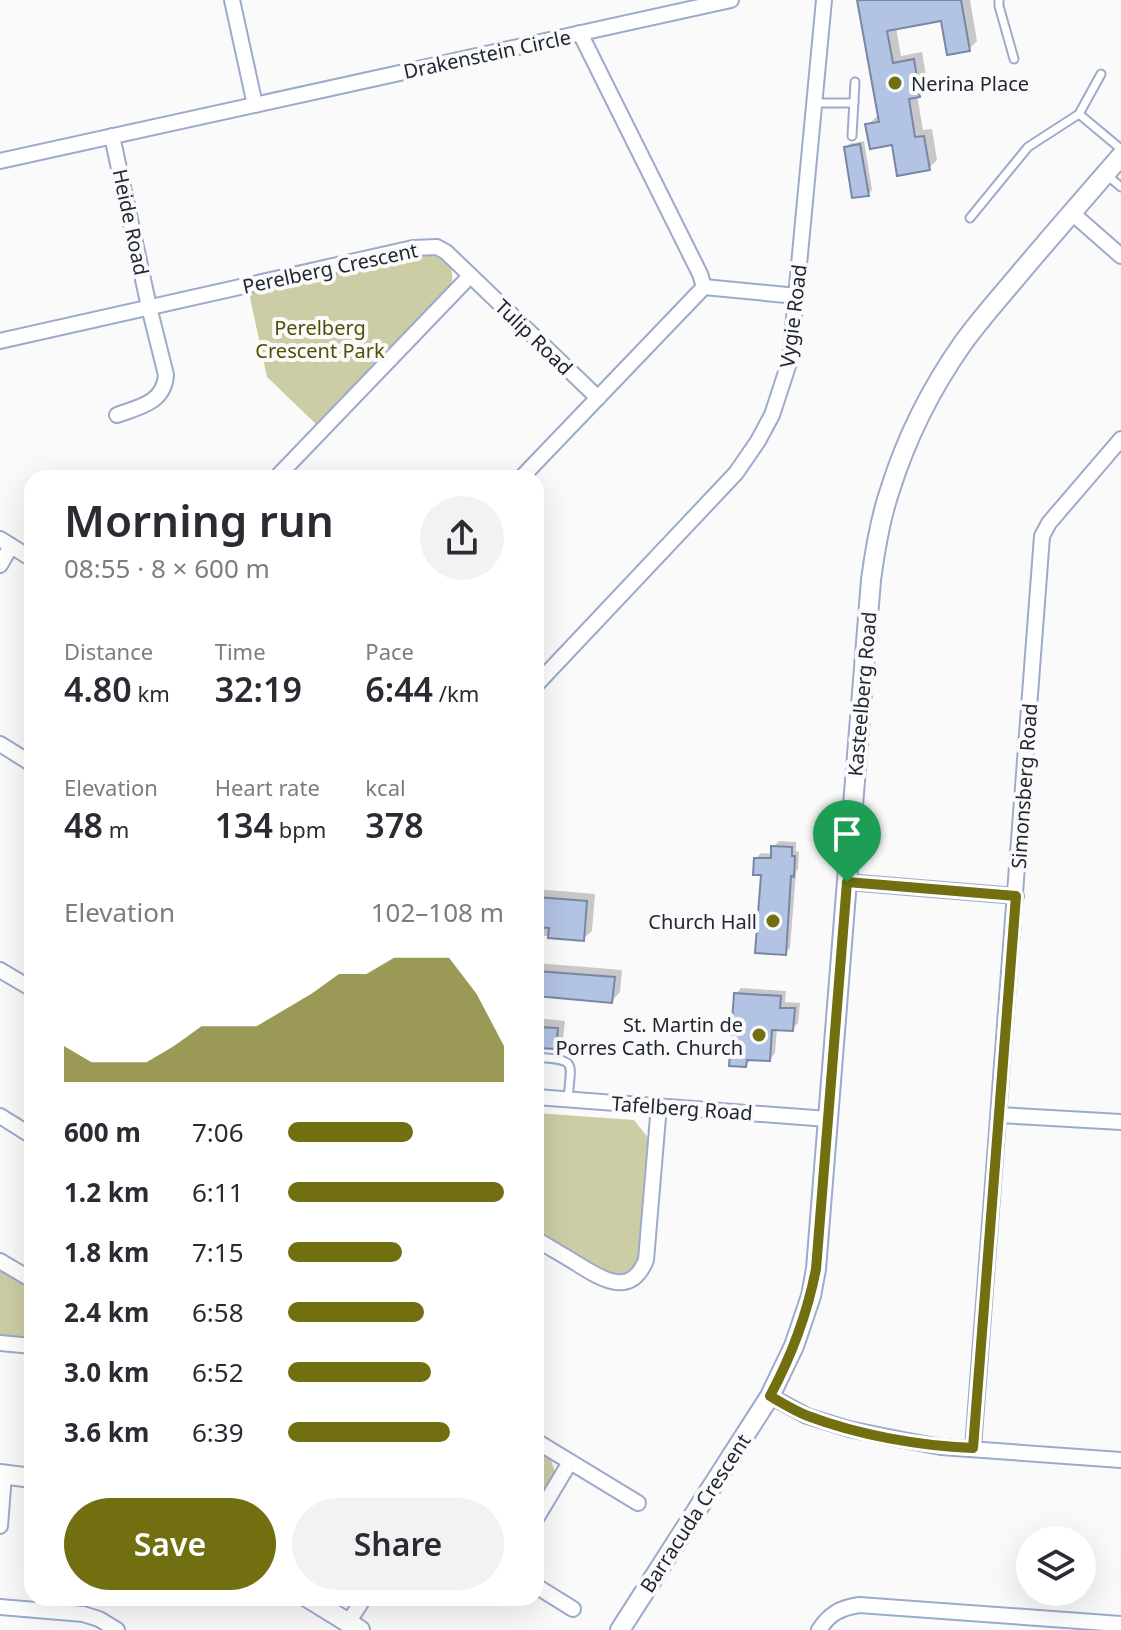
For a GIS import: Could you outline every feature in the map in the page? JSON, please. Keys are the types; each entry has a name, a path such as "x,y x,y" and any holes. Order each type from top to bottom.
{"street":[{"path":"232,0 255,105"},
{"path":"580,33 731,0"},
{"name":"Vygie Road","path":"544,677 736,473 772,415 790,360 824,0"},
{"name":"Drakenstein Circle","path":"0,161 580,33 704,287"},
{"name":"Heide Road","path":"112,136 166,375 154,402 117,415"},
{"name":"Kasteelberg Road","path":"770,1396 794,1346 811,1296 816,1269 871,580 876,543 890,490 923,412 963,343 1121,156"},
{"path":"1072,213 1121,256"},
{"name":"Perelberg Crescent","path":"0,341 428,247 437,247 446,252 470,276"},
{"path":"284,470 470,276"},
{"name":"Tulip Road","path":"470,276 598,398"},
{"path":"529,470 704,287 797,296"},
{"name":"Simonsberg Road","path":"973,1448 1042,536 1049,523 1121,439"},
{"path":"0,565 6,543 24,554"},
{"path":"0,744 24,759"},
{"path":"847,882 1016,896"},
{"path":"0,970 24,984"},
{"name":"Tafelberg Road","path":"544,1098 828,1119"},
{"path":"544,1244 605,1280 619,1282 638,1273 646,1260 659,1105"},
{"path":"999,1115 1121,1122"},
{"path":"0,1116 24,1131"},
{"path":"0,1261 24,1275"},
{"path":"0,1343 24,1345"},
{"path":"770,1396 807,1416 849,1429 941,1447 1121,1460"},
{"name":"Barracuda Crescent","path":"620,1630 770,1396"},
{"path":"544,1446 638,1503"},
{"path":"544,1506 570,1462"},
{"path":"0,1526 2,1475 24,1477"},
{"path":"544,1591 573,1609"},
{"path":"819,1630 836,1611 859,1605 1121,1624"},
{"path":"321,1606 354,1626 361,1606"},
{"path":"0,1607 83,1614 116,1629"}],"lane":[{"path":"999,0 1014,59"},
{"path":"970,218 1028,147 1079,114 1101,74"},
{"path":"852,136 855,82"},
{"path":"814,103 854,103"},
{"path":"1079,114 1121,149"},
{"path":"1105,174 1121,187"},
{"path":"544,1058 563,1059 571,1067 568,1099"}],"green space":[{"name":"Perelberg Crescent Park","path":"429,252 440,256 451,268 451,285 318,426 267,377 249,293"},
{"path":"544,1114 634,1120 649,1139 639,1258 630,1271 607,1273 544,1235"},
{"path":"0,1267 24,1282 24,1338 0,1337"},
{"path":"544,1455 551,1460 555,1472 544,1492"}],"building":[{"name":"Nerina Place","path":"857,0 961,0 970,51 947,55 941,21 887,31 893,63 914,59 920,97 909,99 915,137 924,136 930,170 897,176 892,145 870,149 865,124 879,122"},
{"path":"860,144 869,196 852,198 844,147"},
{"name":"Church Hall","path":"771,846 792,847 792,856 795,856 786,955 755,953 761,875 753,875 754,858 771,858"},
{"path":"544,898 587,901 584,941 548,938 549,928 544,928"},
{"path":"544,972 615,977 612,1003 544,997"},
{"path":"734,993 781,996 780,1008 795,1008 793,1031 772,1030 770,1061 747,1060 746,1067 729,1066"},
{"path":"544,1027 558,1028 556,1049 544,1048"}],"place":[{"name":"Nerina Place","path":"895,83"},
{"name":"Church Hall","path":"773,921"},
{"name":"St. Martin de Porres Cath. Church","path":"759,1035"}],"route":[{"path":"847,882 1016,896 973,1448 941,1447 849,1429 807,1416 770,1396 804,1321 816,1269 847,882"}]}
